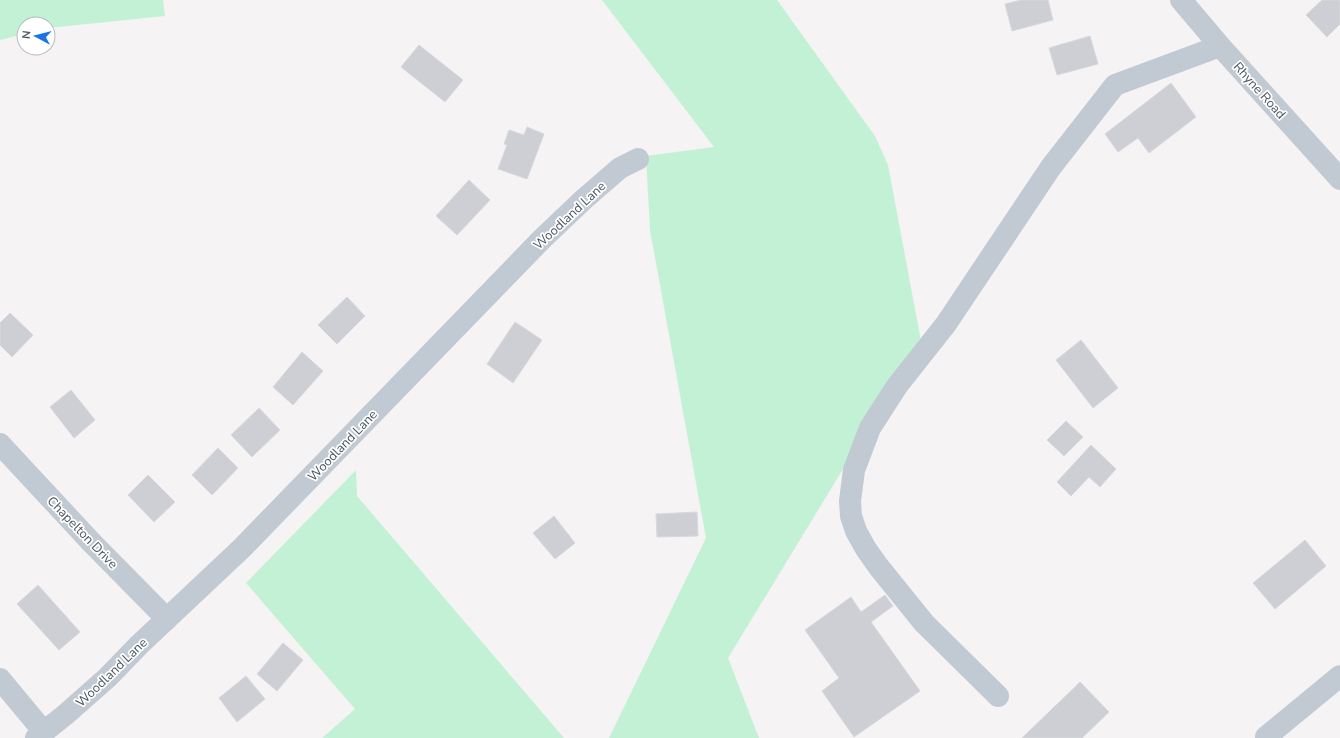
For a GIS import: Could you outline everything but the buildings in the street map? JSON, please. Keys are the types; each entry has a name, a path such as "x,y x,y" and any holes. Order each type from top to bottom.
{"street":[{"name":"Rhyne Road","path":"1181,0 1220,46 1340,180"},
{"path":"998,696 924,623 866,549 856,531 851,516 850,501 854,470 870,428 897,386 946,324 1051,167 1115,85 1220,46"},
{"name":"Woodland Lane","path":"0,679 40,735 65,715 108,677 242,548 542,239 583,200 620,168 638,159"},
{"name":"Chapelton Drive","path":"0,444 92,543 167,619"},
{"path":"1266,737 1340,676"}],"green space":[{"path":"0,0 163,0 165,16 56,27 56,16 16,16 16,36 0,40"},
{"path":"602,0 777,0 875,136 888,165 921,341 728,658 759,738 609,738 706,538 650,230 646,156 714,147"},
{"path":"356,470 357,496 564,738 322,738 355,709 246,583"}]}
